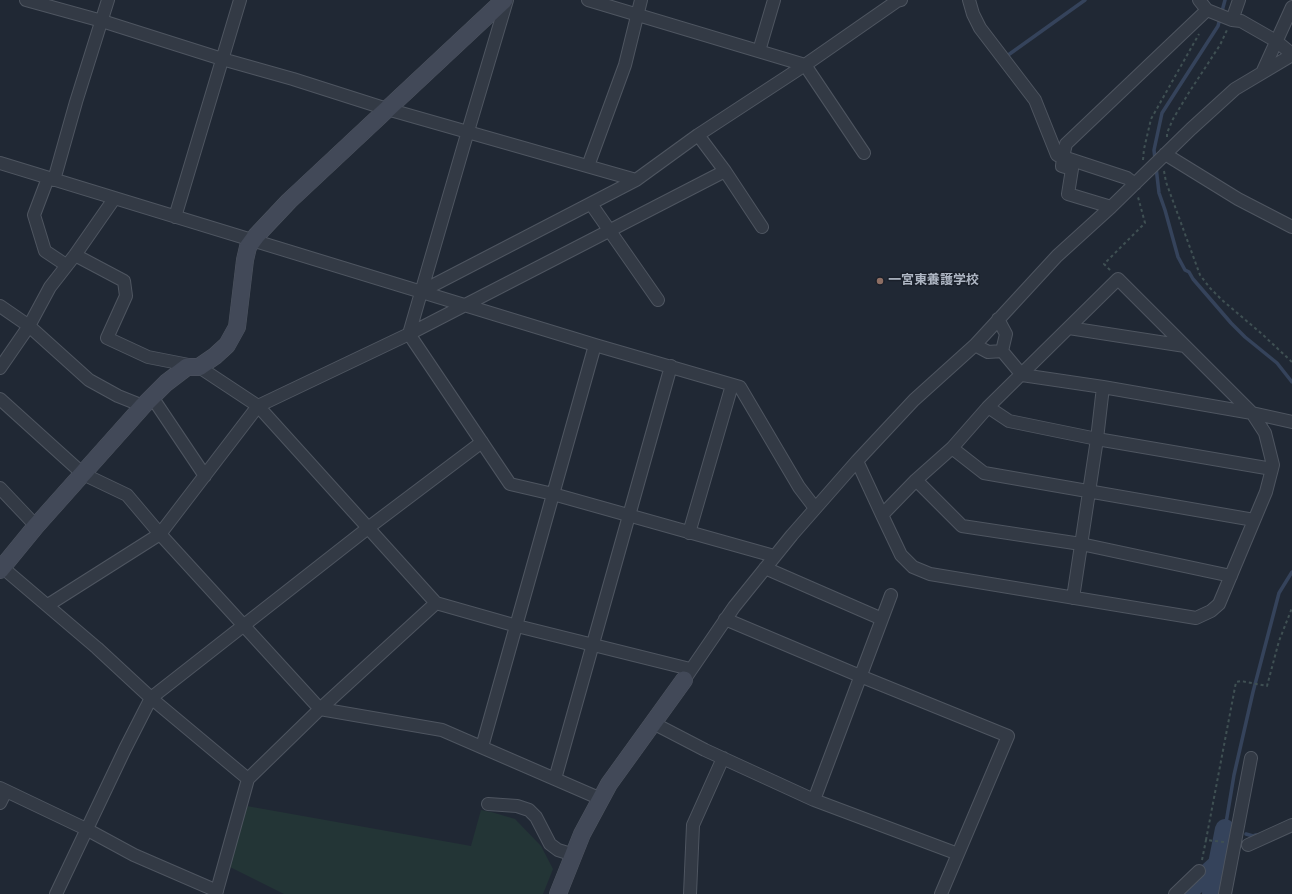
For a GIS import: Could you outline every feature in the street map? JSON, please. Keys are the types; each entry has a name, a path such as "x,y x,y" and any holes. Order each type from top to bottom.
{"street":[{"path":"26,0 102,21 222,60 292,79 387,109 636,180"},
{"path":"66,265 45,251 34,215 51,179 108,0"},
{"path":"175,217 240,0"},
{"path":"248,779 151,698 98,648 48,605 1,568 36,526 147,401 166,383 187,367 198,367 215,356 227,345 237,327 245,260 248,247 253,240 289,201 504,0"},
{"path":"409,334 507,0"},
{"path":"588,0 805,65 864,153"},
{"path":"588,166 625,65 636,14 641,0"},
{"path":"759,51 774,0"},
{"path":"422,291 636,180 698,135 805,65 898,0"},
{"path":"969,0 973,14 980,28 1035,100 1057,155 1127,178 1135,184"},
{"path":"558,894 582,834 609,784 725,619 774,556 815,508 857,460 914,400 975,345 1057,256 1111,207 1235,89 1292,55 1276,41 1241,21 1230,19 1211,11 1199,0"},
{"path":"1230,19 1239,0"},
{"path":"1262,73 1292,7"},
{"path":"1111,207 1068,194 1072,169 1062,166 1066,144 1211,11"},
{"path":"698,135 762,227"},
{"path":"1163,156 1238,199 1292,227"},
{"path":"0,163 595,345 740,387 799,487 815,508"},
{"path":"48,605 160,534 258,406 467,305 725,172"},
{"path":"0,368 29,326 50,287 75,255 114,199"},
{"path":"591,204 658,300"},
{"path":"75,255 124,281 126,296 107,338 148,357 198,367 258,406 436,604 592,645 687,674"},
{"path":"857,460 882,516 901,555 913,567 930,574 1196,618 1211,611 1219,604 1266,492 1273,465 1265,433 1252,413 1118,279 988,407 952,448 916,480 882,516"},
{"path":"0,306 29,326 89,380 118,396 147,401 205,476"},
{"path":"998,319 1006,334 1002,351"},
{"path":"1069,328 1185,346"},
{"path":"409,334 510,484 553,494 774,556"},
{"path":"482,747 595,345"},
{"path":"975,345 988,352 1002,351"},
{"path":"1002,351 1022,375 1103,387 1252,413 1292,422"},
{"path":"555,779 671,366"},
{"path":"689,532 732,385"},
{"path":"1073,598 1097,439 1103,387"},
{"path":"0,399 83,474 127,495 160,534 320,709 442,730 601,799"},
{"path":"988,407 1009,422 1097,439 1272,469"},
{"path":"56,894 86,829 151,698 368,528 482,442"},
{"path":"952,448 984,472 1089,492 1254,520"},
{"path":"916,480 962,526 1081,544 1230,576"},
{"path":"0,488 36,526"},
{"path":"765,568 882,619"},
{"path":"814,800 891,595"},
{"path":"0,803 3,790 86,829 134,855 216,892 248,779 320,709 436,604"},
{"path":"725,619 1008,736 941,894"},
{"path":"653,723 705,750 814,800 958,854"},
{"path":"690,894 693,825 723,758"},
{"path":"1225,894 1251,758"},
{"path":"488,804 518,806 529,810 536,817 550,844 558,850 574,855"},
{"path":"1248,845 1292,825"},
{"path":"1175,894 1199,871"}],"path":[{"path":"1148,171 1143,162 1144,149 1151,119 1200,32"},
{"path":"1118,279 1104,264 1145,223 1135,184"},
{"path":"1199,871 1236,682 1241,681 1267,686 1279,641 1292,608"},
{"path":"1206,840 1216,841"}],"shaded area":[{"path":"241,805 471,846 481,810 491,812 515,819 541,846 553,869 543,894 284,894 224,864 223,859 239,835"}],"waterway":[{"path":"1004,58 1085,0"},
{"path":"1155,159 1154,150 1162,113 1218,26 1225,0"},
{"path":"1156,167 1159,193 1178,257 1185,270 1189,272 1193,279 1231,323 1245,337 1277,363 1292,382"},
{"path":"1231,830 1225,829 1234,775 1253,692 1279,593 1292,572"},
{"path":"1212,894 1225,829"},
{"path":"1246,834 1253,836 1256,835"},
{"path":"1185,894 1217,865"}],"place":[{"name":"一宮東養護学校","path":"880,281"}]}
